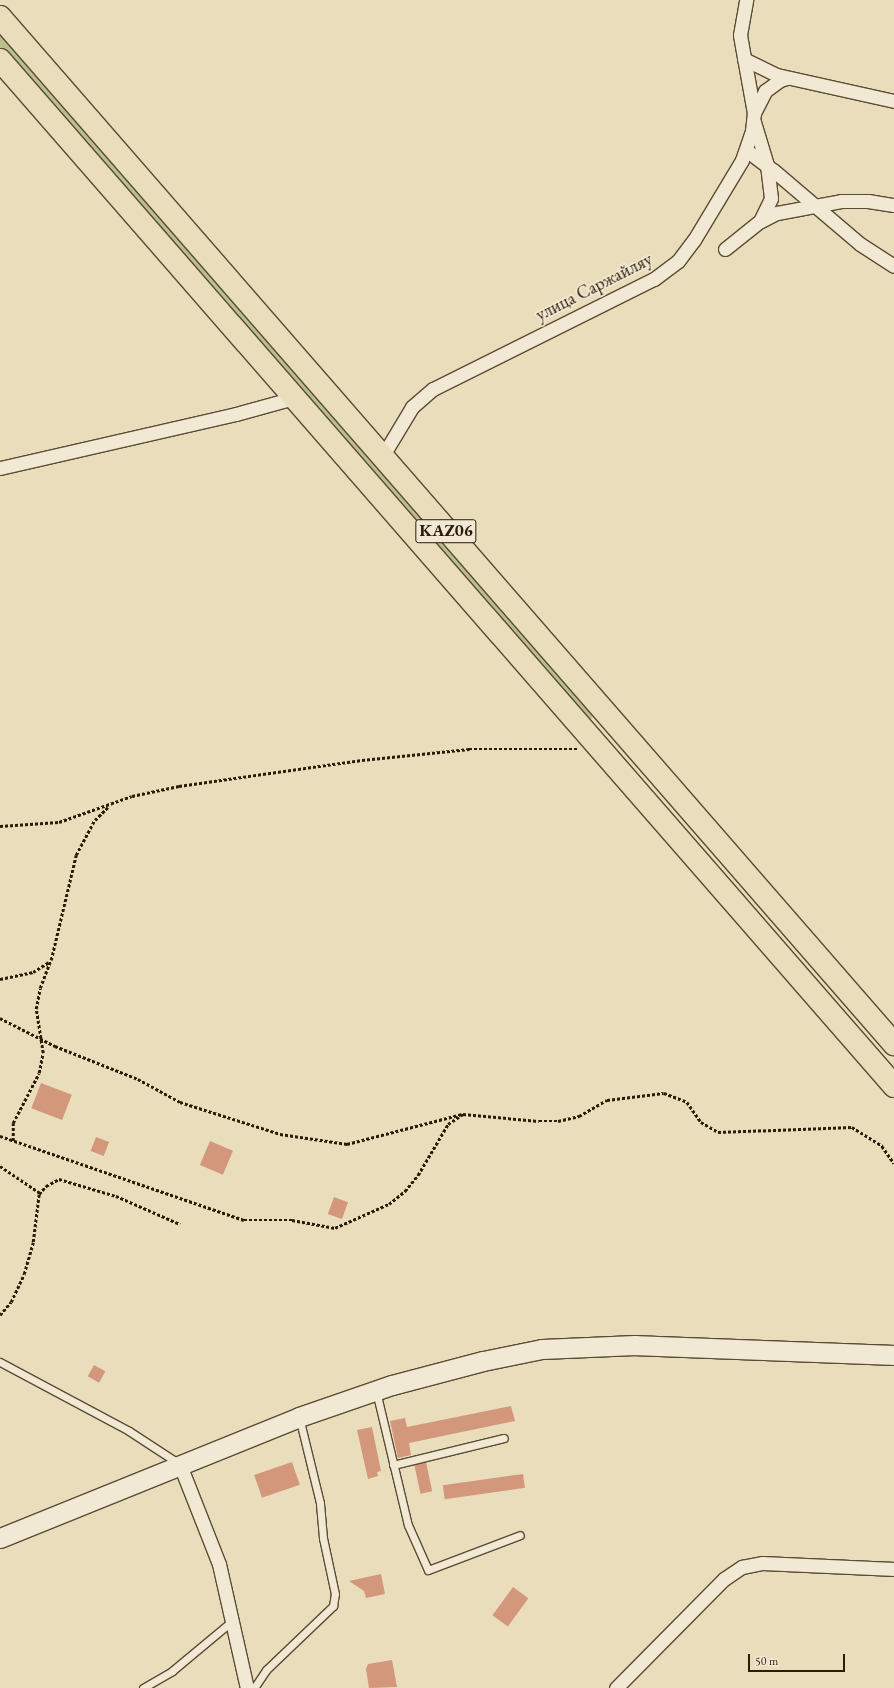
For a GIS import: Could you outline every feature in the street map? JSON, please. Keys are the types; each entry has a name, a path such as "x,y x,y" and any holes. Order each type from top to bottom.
{"highway":[{"name":"KАZ06","path":"0,17 894,1044"},
{"name":"KАZ06","path":"0,60 894,1086"},
{"path":"599,749 620,731"}],"main road":[{"path":"0,1538 299,1417 376,1391 483,1361 542,1349 643,1345 894,1355"}],"street":[{"name":"улица Саржайляу","path":"382,457 412,407 433,389 654,279 670,268 694,240 746,150 754,118 740,35 746,0"},
{"path":"744,60 763,70 787,78 894,101"},
{"path":"760,221 771,198 767,165 754,118 765,91 780,80 787,78"},
{"path":"746,150 767,165 860,244 894,266"},
{"path":"725,249 760,221 777,213 841,201 868,201 894,205"},
{"path":"0,468 236,414 294,398"},
{"path":"180,1465 210,1535 247,1688"},
{"path":"616,1688 724,1579 742,1567 763,1563 894,1569"}],"lane":[{"path":"0,1362 129,1431 180,1465"},
{"path":"376,1391 408,1525 428,1570 520,1535"},
{"path":"254,1688 266,1670 333,1606 336,1594 323,1538 320,1503 299,1417"},
{"path":"393,1465 504,1438"},
{"path":"143,1688 172,1671 232,1621"}],"path":[{"path":"0,826 59,822 132,796 179,786 362,760 468,749 599,749"},
{"path":"13,1141 13,1123 39,1073 43,1053 36,1008 40,988 51,960 76,855 95,820 110,805"},
{"path":"0,979 33,972 51,960"},
{"path":"0,1018 41,1039 138,1079 180,1102 280,1134 307,1139 348,1144 463,1114 539,1121 558,1121 579,1116 607,1100 664,1093 687,1102 701,1122 718,1132 852,1127 882,1146 894,1163"},
{"path":"0,1136 244,1220 292,1220 335,1228 389,1204 405,1191 418,1175 448,1124 463,1114"},
{"path":"0,1166 40,1193"},
{"path":"0,1315 11,1302 24,1274 33,1242 40,1193 46,1186 59,1179 116,1196 180,1224"}],"green space":[{"path":"0,32 594,712 591,719 586,718 0,51"}],"building":[{"path":"41,1083 72,1095 62,1120 31,1108"},
{"path":"96,1137 109,1142 104,1156 91,1151"},
{"path":"210,1141 233,1151 223,1175 200,1165"},
{"path":"334,1197 348,1202 342,1219 328,1214"},
{"path":"94,1365 105,1371 99,1383 88,1376"},
{"path":"511,1406 515,1421 409,1443 411,1455 398,1458 390,1421 405,1418 407,1427"},
{"path":"372,1427 381,1471 377,1472 378,1476 368,1479 357,1430"},
{"path":"292,1462 300,1485 262,1498 254,1475"},
{"path":"426,1462 432,1491 420,1494 414,1464"},
{"path":"523,1474 525,1488 445,1499 443,1485"},
{"path":"381,1574 385,1594 366,1598 364,1591 349,1581"},
{"path":"513,1587 528,1598 508,1626 492,1615"},
{"path":"392,1660 397,1687 369,1688 366,1669 368,1664"}]}
